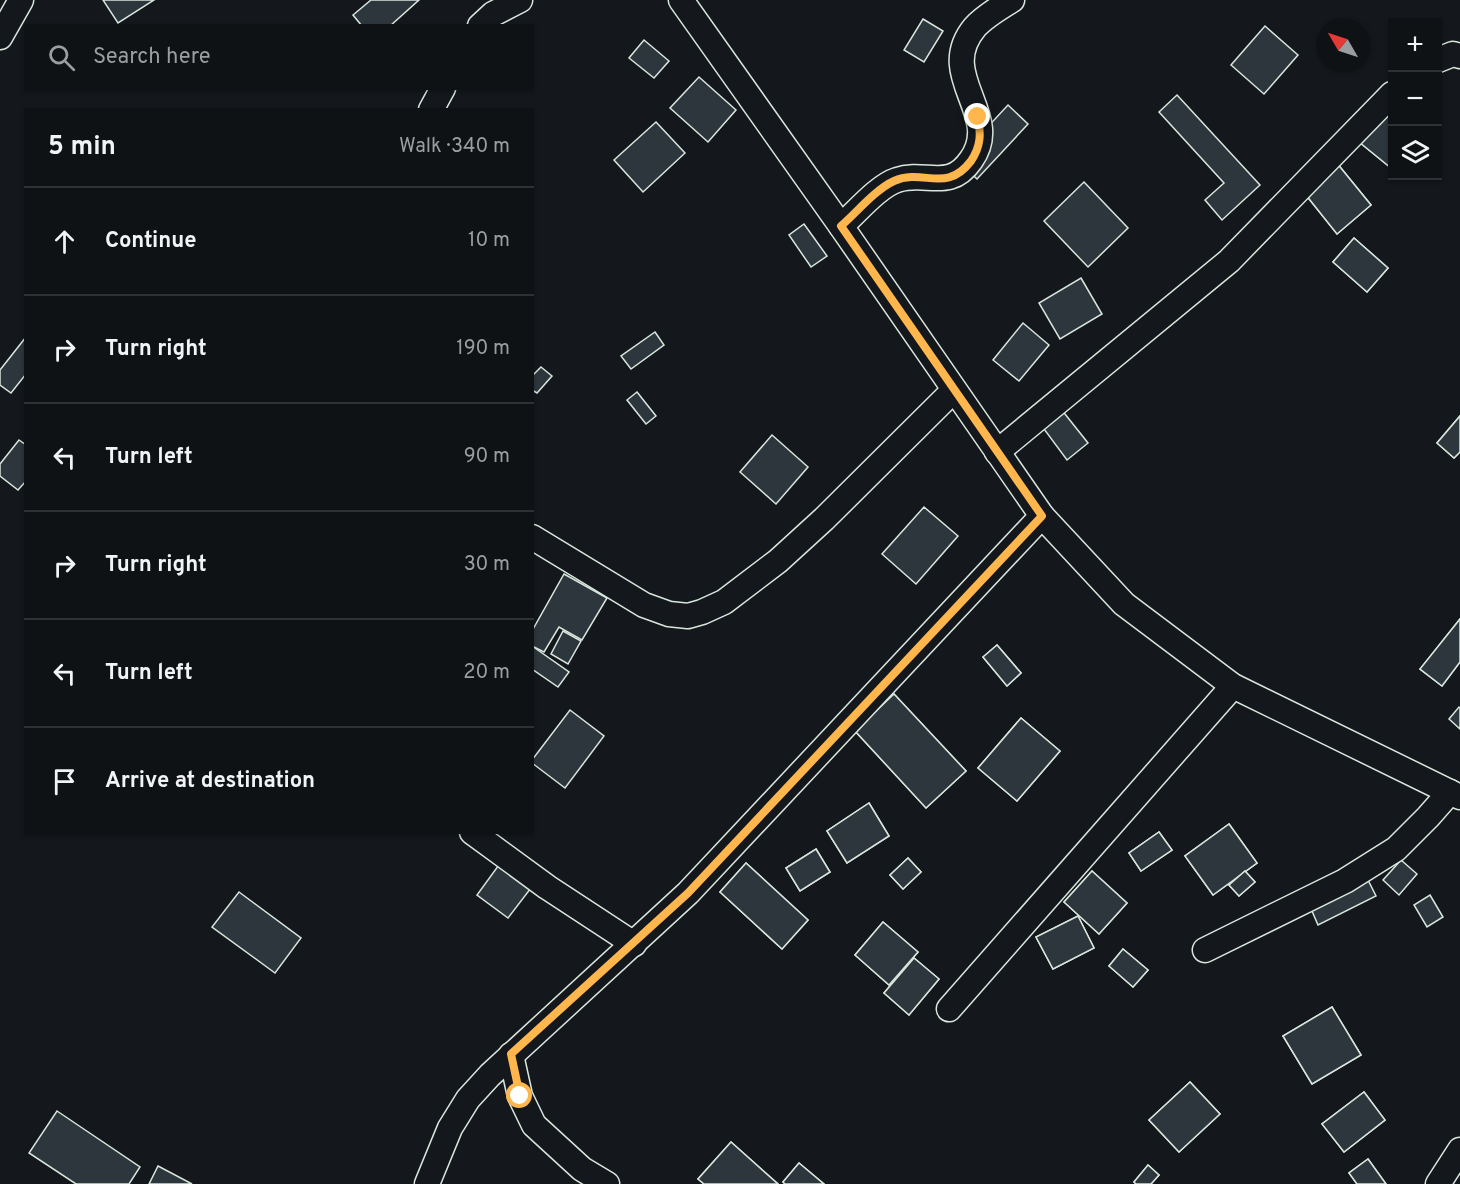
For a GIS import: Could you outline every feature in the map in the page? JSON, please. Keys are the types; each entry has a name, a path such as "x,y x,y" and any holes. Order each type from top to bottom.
{"street":[{"path":"0,37 21,0"},
{"path":"482,24 493,14 520,0"},
{"path":"681,0 1042,516 1124,604 1233,686 1455,794 1396,849 1345,881 1205,950"},
{"path":"841,226 885,186 896,180 950,178 961,172 972,159 979,147 981,132 978,117 962,77 961,60 966,41 976,27 1012,0"},
{"path":"1442,58 1453,54 1460,56"},
{"path":"432,108 442,90"},
{"path":"997,452 1229,261 1388,98"},
{"path":"534,538 644,605 669,614 688,616 702,612 724,602 778,561 824,519 954,390"},
{"path":"426,1184 450,1128 468,1099 511,1054 688,893 1042,516"},
{"path":"949,1009 1233,686"},
{"path":"475,834 547,887 634,944"},
{"path":"511,1054 520,1096 534,1125 582,1169 607,1184"},
{"path":"1438,1184 1460,1150"}],"building":[{"path":"103,0 154,0 118,23"},
{"path":"371,0 419,0 392,24 360,24 353,15"},
{"path":"923,19 943,31 924,62 904,50"},
{"path":"1265,26 1298,55 1264,94 1231,65"},
{"path":"644,40 669,61 654,78 629,58"},
{"path":"699,77 736,110 708,142 670,108"},
{"path":"1177,95 1260,185 1222,220 1205,200 1224,183 1159,112"},
{"path":"1008,105 1028,124 977,179 957,160"},
{"path":"1388,108 1388,166 1359,142"},
{"path":"1388,108 1388,166 1359,142"},
{"path":"656,122 685,153 643,192 614,160"},
{"path":"1336,162 1371,205 1337,234 1302,190"},
{"path":"1336,162 1371,205 1337,234 1302,190"},
{"path":"1084,182 1128,228 1088,267 1044,221"},
{"path":"804,224 827,256 811,267 789,235"},
{"path":"1354,238 1388,268 1367,292 1333,262"},
{"path":"1354,238 1388,268 1367,292 1333,262"},
{"path":"1081,278 1102,314 1060,339 1039,303"},
{"path":"1023,323 1049,345 1019,381 993,360"},
{"path":"655,332 664,345 631,369 621,356"},
{"path":"24,340 24,377 11,393 0,385 0,370"},
{"path":"541,367 552,376 537,393 534,391 534,374"},
{"path":"637,392 656,416 646,424 627,400"},
{"path":"1061,409 1088,443 1067,460 1041,425"},
{"path":"1460,416 1460,452 1454,458 1437,443"},
{"path":"1460,416 1460,452 1454,458 1437,443"},
{"path":"772,435 808,467 776,504 740,472"},
{"path":"19,440 24,444 24,483 18,490 0,476 0,464"},
{"path":"924,507 958,536 916,584 882,554"},
{"path":"564,574 607,598 582,640 559,627 544,652 534,647 534,627"},
{"path":"1460,619 1460,662 1442,686 1420,669"},
{"path":"1460,619 1460,662 1442,686 1420,669"},
{"path":"563,631 581,641 568,664 551,654"},
{"path":"997,645 1021,673 1007,686 983,657"},
{"path":"997,645 1021,673 1007,686 983,657"},
{"path":"534,647 569,672 558,687 534,670"},
{"path":"894,694 966,771 926,808 855,731"},
{"path":"894,694 966,771 926,808 855,731"},
{"path":"1460,708 1460,729 1449,719"},
{"path":"570,710 604,736 565,788 534,765 534,757"},
{"path":"1021,718 1060,751 1017,801 978,768"},
{"path":"1021,718 1060,751 1017,801 978,768"},
{"path":"869,803 889,836 847,863 827,831"},
{"path":"869,803 889,836 847,863 827,831"},
{"path":"1229,824 1257,863 1213,895 1185,856"},
{"path":"1229,824 1257,863 1213,895 1185,856"},
{"path":"1159,832 1172,850 1141,871 1129,853"},
{"path":"1159,832 1172,850 1141,871 1129,853"},
{"path":"816,849 830,872 800,891 786,868"},
{"path":"816,849 830,872 800,891 786,868"},
{"path":"509,851 541,875 508,918 477,895"},
{"path":"908,858 921,872 903,889 890,875"},
{"path":"908,858 921,872 903,889 890,875"},
{"path":"1401,860 1417,874 1399,895 1383,880"},
{"path":"746,863 808,920 782,949 720,892"},
{"path":"746,863 808,920 782,949 720,892"},
{"path":"1092,871 1127,903 1099,934 1064,902"},
{"path":"1092,871 1127,903 1099,934 1064,902"},
{"path":"1245,871 1255,882 1239,896 1229,885"},
{"path":"1245,871 1255,882 1239,896 1229,885"},
{"path":"1366,876 1376,896 1318,925 1309,904"},
{"path":"239,892 301,938 275,973 212,927"},
{"path":"1430,895 1443,917 1427,927 1414,905"},
{"path":"1078,916 1094,948 1053,969 1036,937"},
{"path":"1078,916 1094,948 1053,969 1036,937"},
{"path":"883,922 918,952 889,985 855,955"},
{"path":"883,922 918,952 889,985 855,955"},
{"path":"1123,949 1148,970 1133,987 1109,966"},
{"path":"1123,949 1148,970 1133,987 1109,966"},
{"path":"914,958 939,979 909,1015 884,993"},
{"path":"914,958 939,979 909,1015 884,993"},
{"path":"1332,1007 1361,1055 1312,1084 1283,1036"},
{"path":"1332,1007 1361,1055 1312,1084 1283,1036"},
{"path":"1190,1082 1220,1114 1179,1152 1149,1120"},
{"path":"1190,1082 1220,1114 1179,1152 1149,1120"},
{"path":"1364,1092 1385,1120 1344,1152 1322,1124"},
{"path":"1364,1092 1385,1120 1344,1152 1322,1124"},
{"path":"57,1111 140,1167 129,1184 76,1184 29,1153"},
{"path":"731,1142 778,1184 704,1184 698,1179"},
{"path":"731,1142 778,1184 704,1184 698,1179"},
{"path":"1368,1159 1386,1184 1357,1184 1349,1173"},
{"path":"1368,1159 1386,1184 1357,1184 1349,1173"},
{"path":"799,1163 824,1184 785,1184 783,1182"},
{"path":"799,1163 824,1184 785,1184 783,1182"},
{"path":"1148,1165 1159,1175 1151,1184 1136,1184 1134,1182"},
{"path":"1148,1165 1159,1175 1151,1184 1136,1184 1134,1182"},
{"path":"158,1166 192,1184 149,1184"}],"route":[{"path":"520,1096 511,1054 688,893 1042,516 841,226 885,186 896,180 950,178 961,172 979,147 981,132 978,117"}]}
